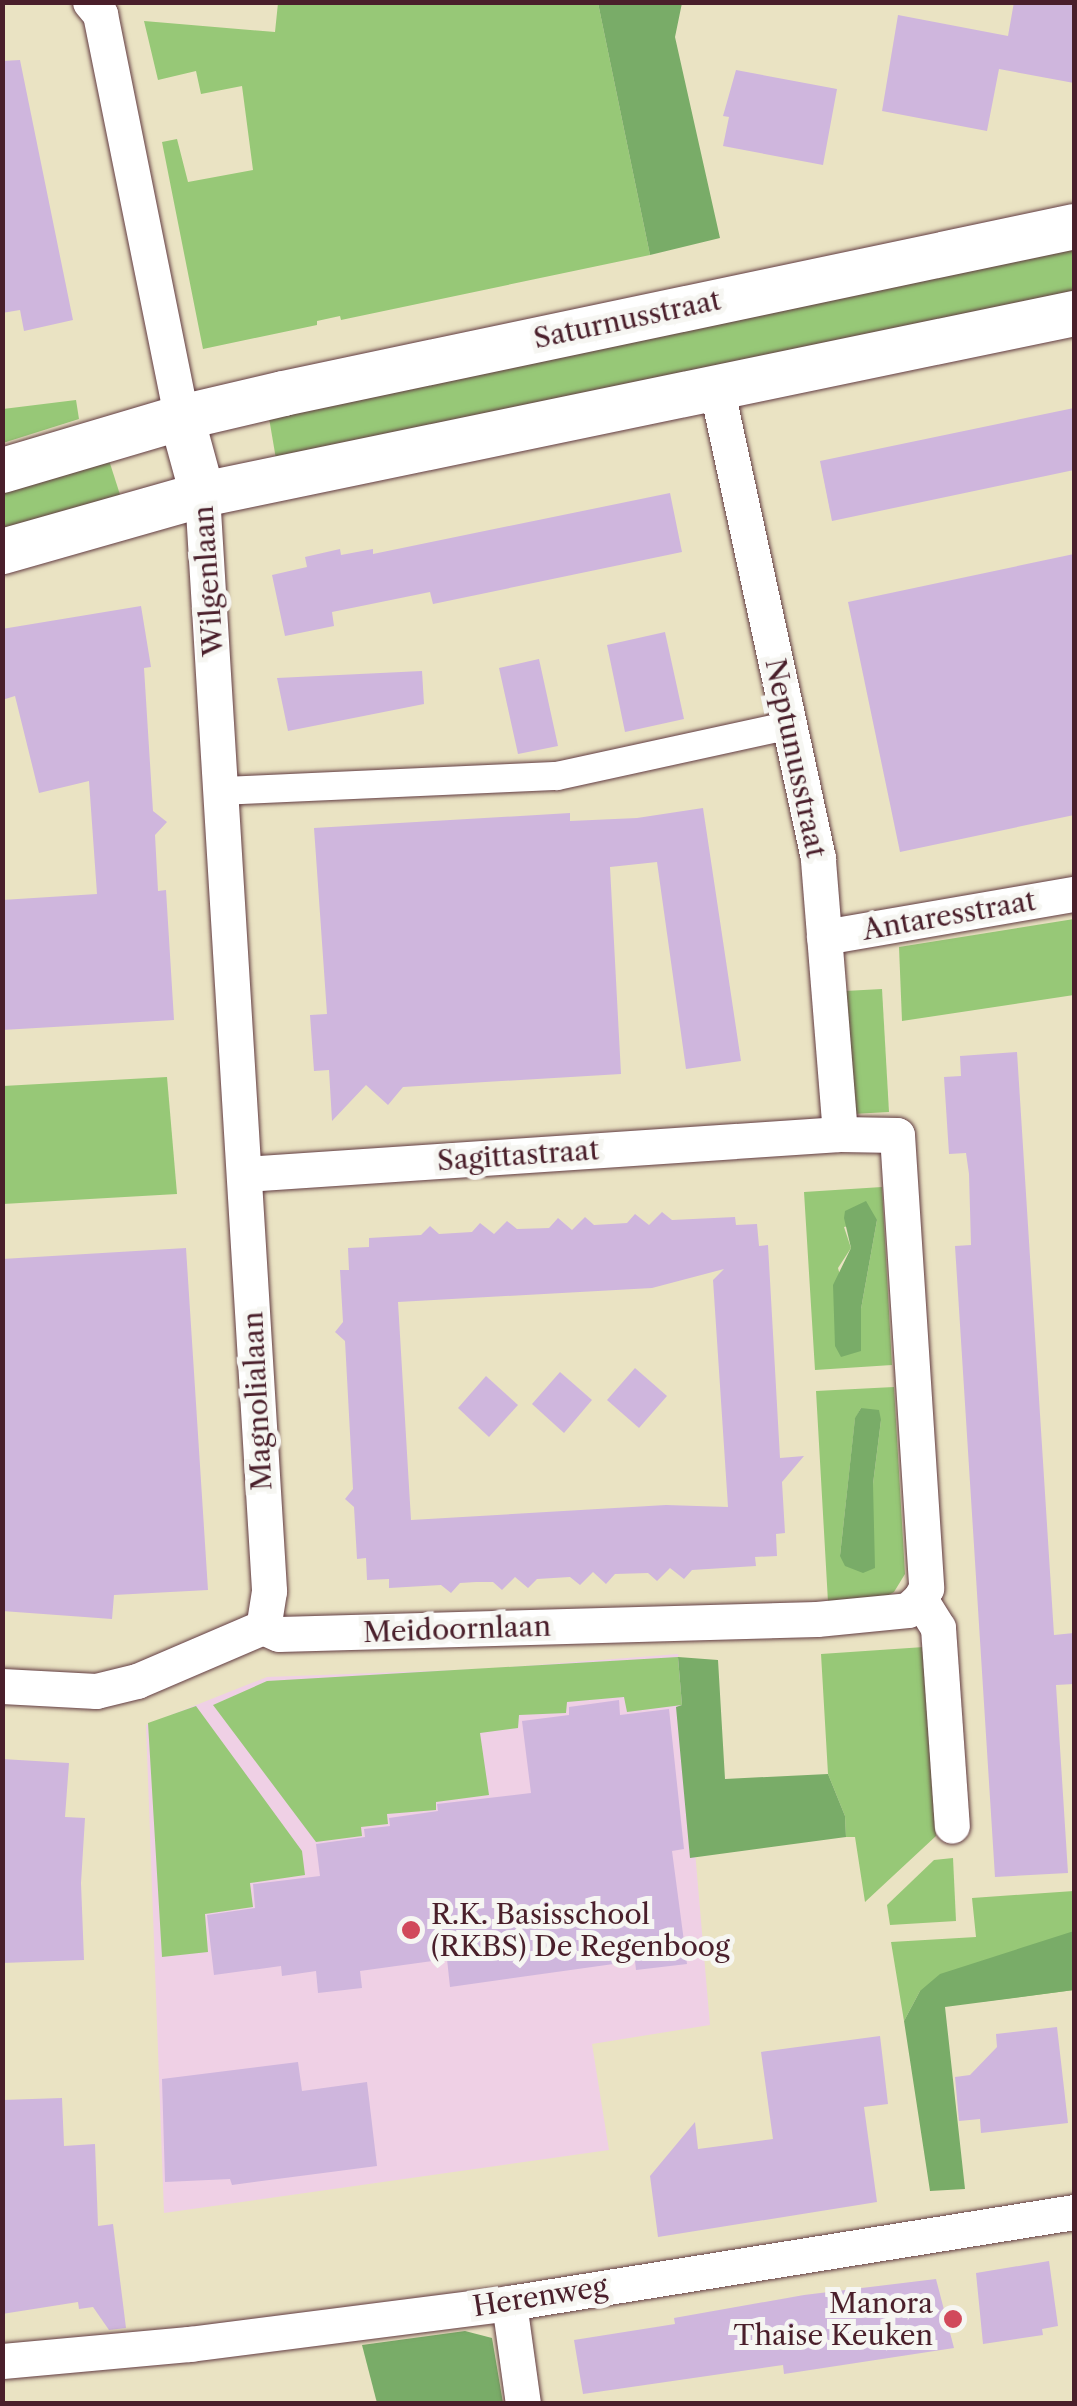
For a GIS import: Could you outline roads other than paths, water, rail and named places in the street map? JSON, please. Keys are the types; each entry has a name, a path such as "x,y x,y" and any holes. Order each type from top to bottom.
{"street":[{"name":"Wilgenlaan","path":"90,2 100,14 181,417 202,494 245,1174"},
{"name":"Saturnusstraat","path":"2,470 181,417 1074,226"},
{"path":"2,551 202,494 1074,313"},
{"name":"Neptunusstraat","path":"716,386 818,858 840,1134"},
{"path":"222,791 556,776 791,725"},
{"name":"Antaresstraat","path":"824,937 1074,894"},
{"path":"840,1134 897,1135 926,1588 920,1599 938,1628 952,1826"},
{"name":"Sagittastraat","path":"245,1174 840,1134"},
{"name":"Magnolialaan","path":"245,1174 269,1591 263,1627"},
{"name":"Meidoornlaan","path":"263,1627 279,1634 817,1619 908,1610 920,1599"},
{"path":"2,1686 96,1691 137,1681 263,1627"},
{"name":"Herenweg","path":"2,2362 190,2344 509,2303 1074,2212"},
{"path":"509,2303 523,2404"}],"place":[{"name":"R.K. Basisschool (RKBS) De Regenboog","path":"411,1930"},
{"name":"Manora Thaise Keuken","path":"953,2319"}]}
